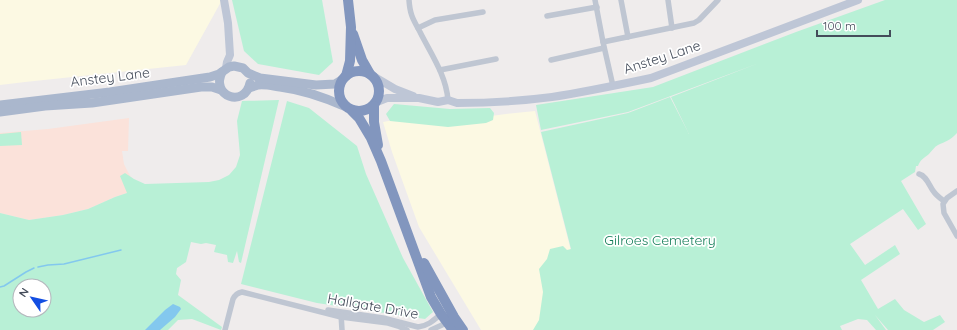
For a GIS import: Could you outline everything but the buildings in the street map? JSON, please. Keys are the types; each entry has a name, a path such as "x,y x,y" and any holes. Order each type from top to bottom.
{"highway":[{"path":"348,0 351,27 350,61 339,86 339,95 342,102 359,118 382,161 431,297 448,319 463,330"},
{"path":"351,27 362,60 377,82 380,90 376,104 374,122 382,161"},
{"path":"344,77 354,71 361,71 372,75"},
{"path":"349,109 357,112 364,111 376,104"},
{"path":"412,242 424,263 448,319"}],"main road":[{"path":"224,0 228,23 230,54 220,78 219,84 221,90 226,95 236,98 242,96 249,88 250,80 248,72"},
{"name":"Anstey Lane","path":"372,75 395,89 419,98 438,102 448,100 469,103 553,97 651,78 858,0"},
{"path":"230,54 237,66 260,78 316,85 335,84 344,77"},
{"name":"Anstey Lane","path":"0,105 210,77 219,74 232,66 237,66"},
{"path":"249,88 262,85 300,90 324,97 349,109"},
{"path":"0,112 92,102 201,87 212,87 221,90"},
{"name":"Anstey Lane","path":"376,104 387,98 419,98"}],"street":[{"path":"409,0 410,15 440,70 446,86 448,100"},
{"path":"595,0 603,45 613,86"},
{"path":"621,0 628,37"},
{"path":"668,0 672,28"},
{"path":"551,60 628,37 694,23 699,20 718,0"},
{"path":"547,16 597,8"},
{"path":"418,28 435,20 483,12"},
{"path":"440,70 496,59"},
{"path":"919,174 925,178 934,193 944,201"},
{"path":"957,191 944,201 943,204 944,213 957,236"},
{"name":"Hallgate Drive","path":"225,330 233,300 238,293 246,293 388,323 407,330"},
{"path":"342,314 342,330"},
{"name":"Hallgate Drive","path":"342,314 383,318 418,327 424,326 435,320 448,319"},
{"name":"Hallgate Drive","path":"431,330 448,319"}],"shaded area":[{"path":"0,0 222,0 186,65 0,85"},
{"path":"535,111 571,251 549,326 542,330 481,330 419,227 392,152 383,122 399,119 460,120"},
{"path":"129,118 128,151 122,151 124,164 136,186 127,193 88,209 63,215 29,220 0,213 0,133 48,129"}],"green space":[{"path":"232,0 322,0 333,62 319,75 258,64 244,51"},
{"name":"Gilroes Cemetery","path":"885,0 957,0 957,133 951,139 935,147 918,166 916,166 915,172 901,181 926,224 918,230 903,209 850,244 865,265 895,245 900,254 861,280 878,309 895,299 904,310 924,322 940,315 945,322 933,330 888,330 875,315 886,330 876,330 867,320 858,319 840,326 842,330 533,330 539,320 543,292 539,269 547,259 550,249 563,246 567,250 571,249 541,132 628,113 670,97 689,134 671,97 759,63 628,112 541,130 536,105 653,87 796,32"},
{"path":"279,100 241,263 239,262 237,251 233,263 228,262 227,255 214,252 216,245 191,242 186,262 177,268 176,274 181,280 178,295 222,327 221,330 192,319 178,320 168,330 0,330 0,213 29,220 63,215 88,209 127,193 120,176 125,173 145,184 209,182 219,180 229,175 236,167 240,155 237,121 242,101"},
{"path":"287,101 309,108 357,146 366,174 403,258 433,312 425,319 317,303 241,284"},
{"path":"394,104 450,109 490,108 494,113 493,120 486,123 448,127 390,121 386,114"},
{"path":"21,132 22,145 0,146 0,134"}],"water":[{"path":"173,304 181,309 175,317 160,330 145,330 165,310"}],"waterway":[{"path":"38,267 64,264 121,250"},
{"path":"0,287 34,268"}]}
